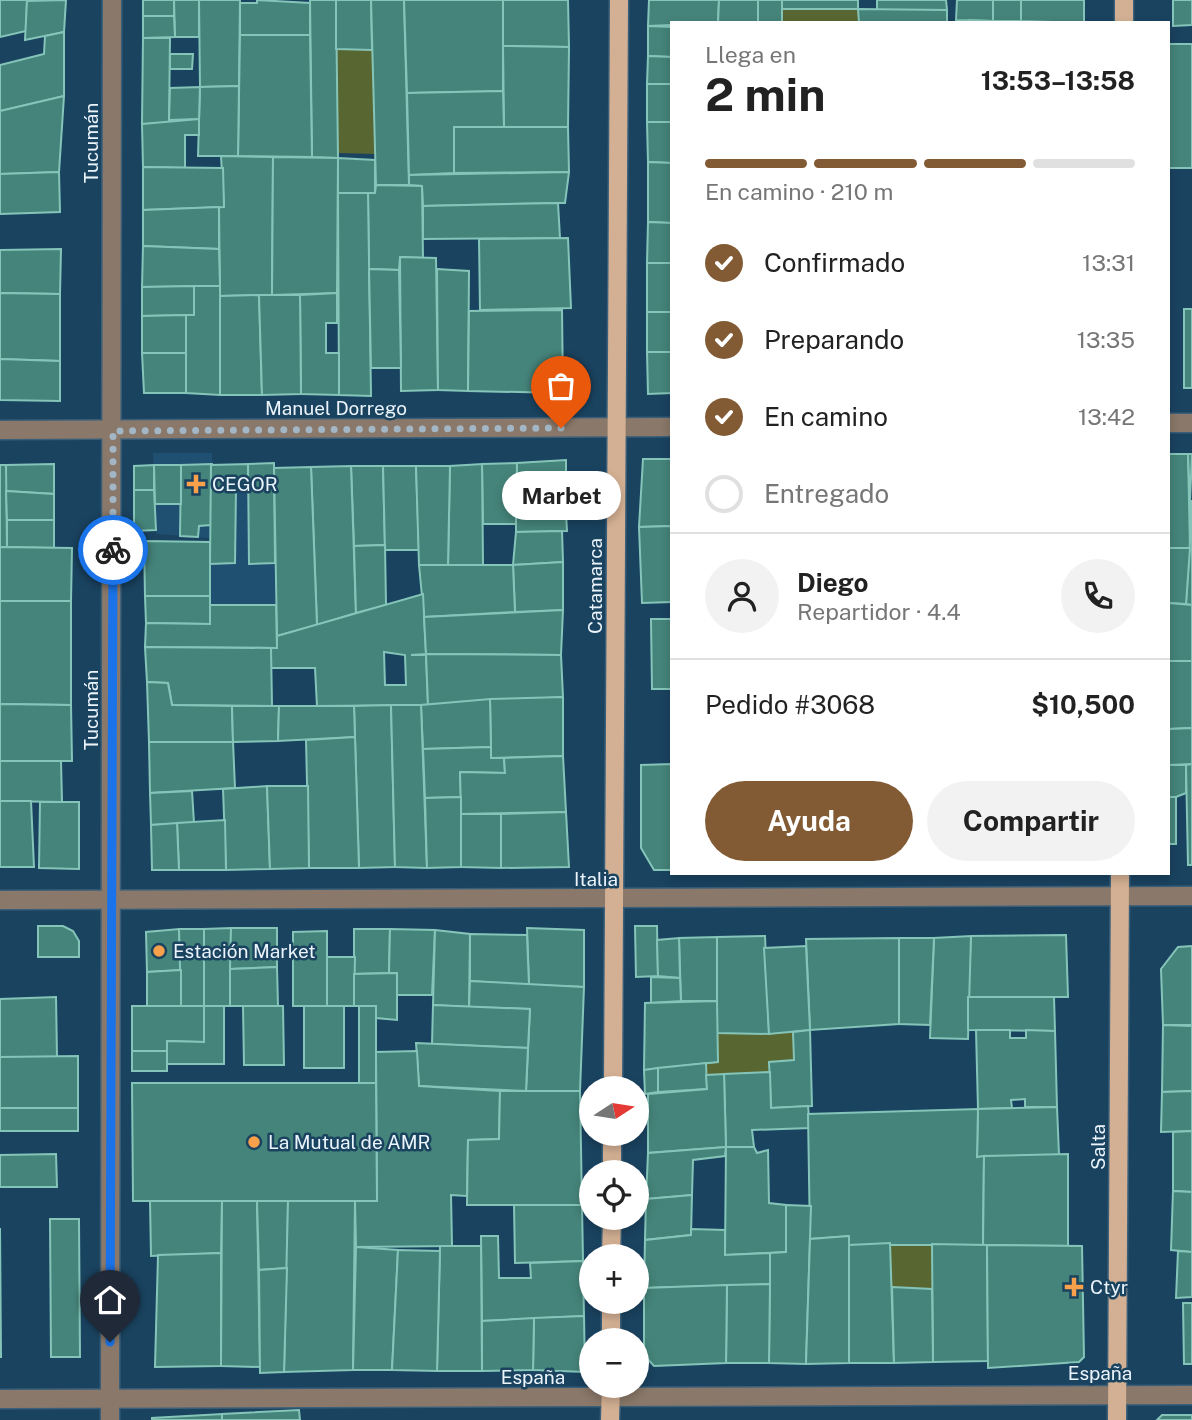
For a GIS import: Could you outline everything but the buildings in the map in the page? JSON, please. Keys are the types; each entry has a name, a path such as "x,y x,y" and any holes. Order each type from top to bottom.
{"main road":[{"name":"Catamarca","path":"612,1076 619,0"},
{"path":"1124,0 1124,21"},
{"name":"Salta","path":"1118,1420 1120,875"},
{"path":"610,1420 611,1398"}],"street":[{"name":"Tucumán","path":"110,1420 112,0"},
{"path":"1170,423 1192,423"},
{"name":"Manuel Dorrego","path":"0,430 670,427"},
{"name":"Italia","path":"0,900 1192,896"},
{"name":"España","path":"0,1399 579,1392"},
{"name":"España","path":"649,1392 1192,1395"}],"shaded area":[{"path":"153,453 212,453 212,465 274,463 276,605 210,605 210,538 156,534"}],"green space":[{"path":"782,9 858,9 859,21 782,21"},
{"path":"336,49 372,50 375,154 338,153"},
{"path":"793,1032 794,1060 770,1062 770,1072 706,1075 706,1063 717,1033"},
{"path":"890,1243 932,1244 932,1289 892,1287"}],"way so far":[{"path":"113,550 113,431 561,428"}],"place":[{"name":"Marbet","path":"561,428"},
{"name":"CEGOR","path":"196,484"},
{"name":"Estación Market","path":"159,951"},
{"name":"La Mutual de AMR","path":"254,1142"},
{"name":"Ctyr","path":"1074,1287"}],"route":[{"path":"110,1342 113,550"}]}
